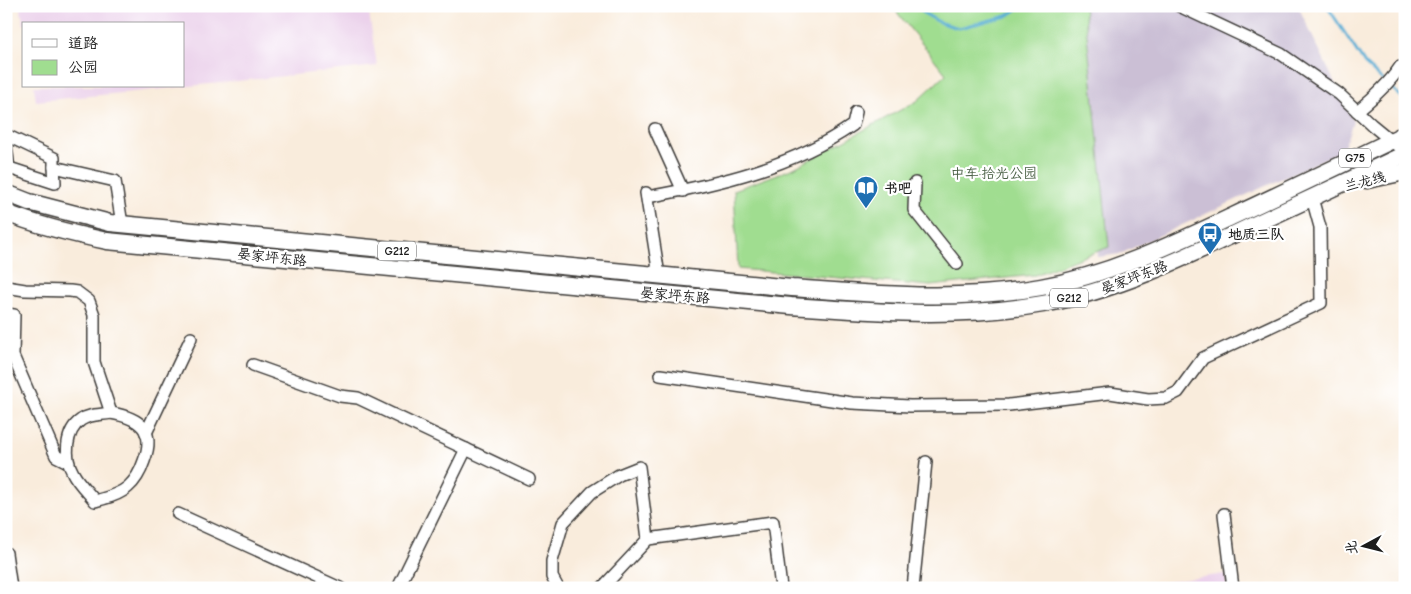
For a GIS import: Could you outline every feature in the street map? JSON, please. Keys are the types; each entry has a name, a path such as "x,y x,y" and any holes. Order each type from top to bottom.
{"highway":[{"name":"G75","path":"1319,176 1398,137"},
{"name":"G75","path":"1319,194 1405,153"},
{"name":"兰龙线","path":"1319,176 1354,167 1405,162"},
{"name":"兰龙线","path":"1319,194 1405,172"},
{"path":"1319,176 1319,194"},
{"name":"晏家坪东路","path":"6,193 68,214 122,224 659,275 900,296 950,297 1040,287 1090,276 1136,260 1319,176"},
{"name":"晏家坪东路","path":"6,213 64,232 107,241 791,306 898,313 951,314 1043,304 1095,292 1142,275 1203,249 1319,194"},
{"path":"1090,276 1095,292"}],"street":[{"path":"1179,6 1281,54 1339,94 1357,111 1398,137 1405,153"},
{"path":"1357,111 1374,97 1398,71"},
{"path":"659,275 646,195 683,191 775,166 835,138 853,125 856,112"},
{"path":"654,129 683,191"},
{"path":"6,135 54,158 55,183 8,168 6,145"},
{"path":"54,167 115,181 122,224"},
{"path":"914,183 914,210 957,264"},
{"path":"660,375 852,403 910,406 1009,405 1110,393 1148,399 1166,398 1178,392 1203,358 1320,303 1319,194"},
{"path":"6,287 25,290 70,291 84,296 89,301 94,315 94,362 111,414"},
{"path":"6,314 14,315 10,357 56,456 68,462"},
{"path":"146,433 191,338"},
{"path":"252,365 340,396 358,398 529,479"},
{"path":"111,414 124,416 136,422 146,433 149,448 141,469 128,487 112,496 95,501 73,474 68,462 67,449 73,428 80,421 88,416 111,414"},
{"path":"398,588 466,449"},
{"path":"913,588 926,462"},
{"path":"558,588 552,577 552,561 563,523 592,492 619,475 639,467 648,539"},
{"path":"178,514 340,588"},
{"path":"1224,514 1233,588"},
{"path":"602,588 648,539 774,522 781,588"},
{"path":"6,553 11,588"}],"shaded area":[{"path":"20,6 368,6 377,66 185,87 185,22 23,22"},
{"path":"1074,6 1298,6 1353,121 1343,150 1120,254 1098,257 1078,8"},
{"path":"34,88 172,88 144,91 36,101"},
{"path":"1225,574 1227,588 1124,588"}],"green space":[{"name":"中车·拾光公园","path":"892,6 1084,6 1109,247 1035,275 930,286 738,269 734,190 794,168 917,101 946,74"}],"waterway":[{"path":"918,6 925,14 941,23 959,28 1007,16 1022,6"},
{"path":"1327,6 1365,64 1405,100"}],"place":[{"name":"书吧","path":"866,209"},
{"name":"地质三队","path":"1210,255"}]}
